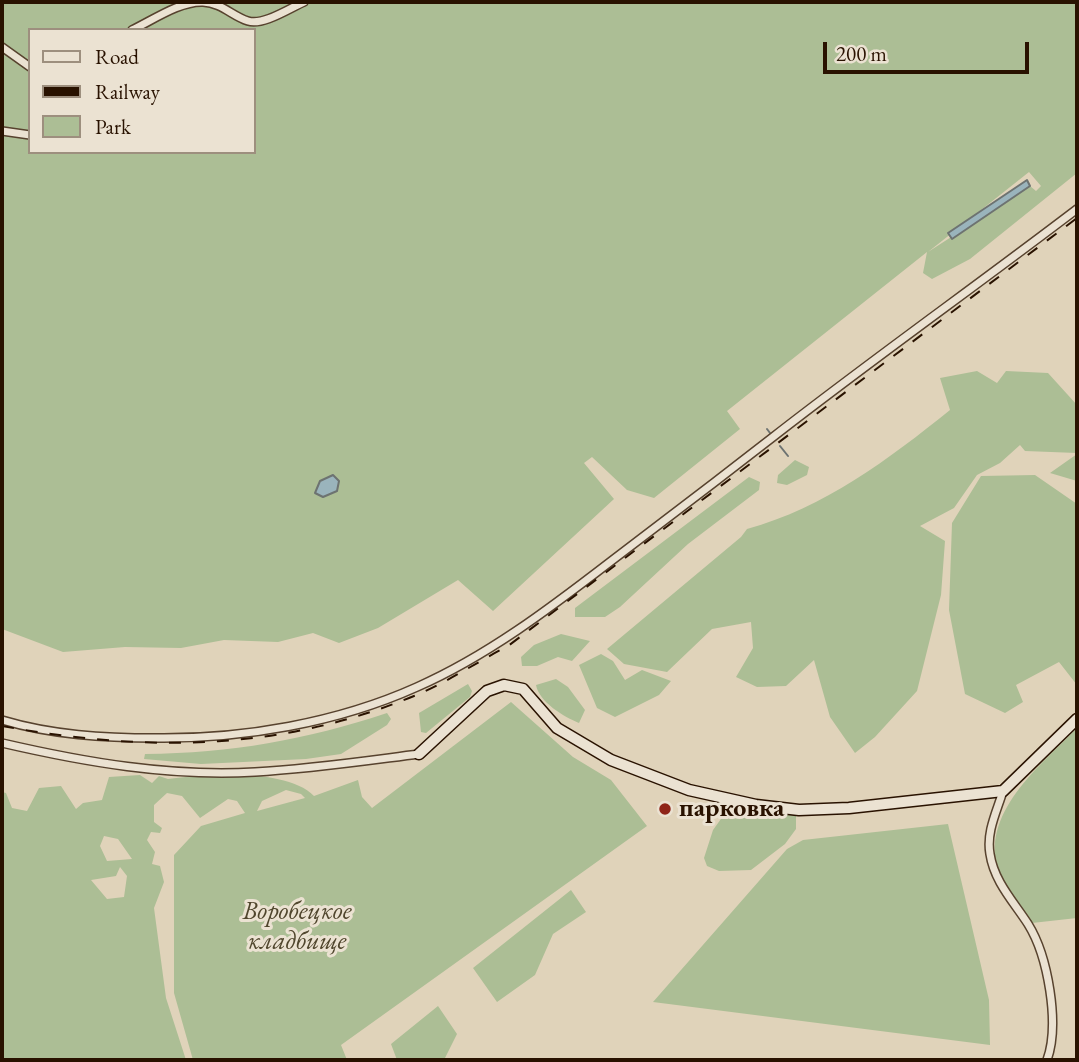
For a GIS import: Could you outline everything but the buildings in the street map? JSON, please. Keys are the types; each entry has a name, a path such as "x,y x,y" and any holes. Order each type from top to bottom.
{"street":[{"path":"136,28 177,8 200,2 217,4 249,22 259,21 304,2"},
{"path":"2,47 28,66"},
{"path":"2,131 28,139"},
{"path":"2,720 60,733 111,738 194,739 265,731 352,710 416,688 480,655 548,609 1077,209"},
{"path":"2,743 66,758 177,771 252,772 419,754 487,691 504,685 523,689 557,728 611,760 689,790 756,805 799,810 849,808 1003,791"},
{"path":"1046,1060 1053,1031 1052,1006 1039,947 995,875 989,852 990,830 1003,791 1077,719"}],"green space":[{"path":"2,2 1077,2 1077,173 970,259 932,279 923,273 927,252 727,411 740,429 654,498 627,490 592,457 584,463 614,499 493,611 458,580 378,628 339,643 313,633 278,642 224,640 181,648 125,647 63,652 2,629","holes":["1029,172 1041,186 1036,191 1030,186 928,252"]},
{"path":"977,371 997,383 1006,371 1048,373 1077,405 1077,453 1025,451 1020,445 1000,463 977,475 954,508 920,526 945,541 941,595 917,691 875,737 855,753 830,717 814,660 786,686 757,687 736,677 753,648 751,622 712,629 667,672 624,664 607,649 741,537 747,529 803,508 855,480 950,410 940,378"},
{"path":"1077,454 1077,481 1050,473"},
{"path":"795,460 809,467 807,475 787,485 777,483 778,475"},
{"path":"1035,475 1077,504 1077,685 1059,662 1016,685 1023,702 1005,713 965,694 949,610 952,523 981,476"},
{"path":"749,477 760,482 759,490 688,544 620,607 605,617 575,617 575,608"},
{"path":"561,634 590,641 572,661 558,657 537,666 522,666 521,657 534,645"},
{"path":"601,654 613,661 625,680 642,670 671,681 659,695 615,717 597,708 579,665"},
{"path":"556,679 568,687 585,710 579,723 553,708 538,691 536,685"},
{"path":"468,684 472,691 470,697 426,733 421,732 419,713"},
{"name":"Воробецкое кладбище","path":"511,702 573,757 611,780 647,826 341,1045 347,1060 193,1060 174,993 174,855 201,826 245,813 237,801 228,799 200,818 182,796 167,793 154,805 154,822 162,828 160,833 151,832 147,840 155,852 152,864 160,866 164,882 154,908 166,998 186,1060 2,1060 2,792 6,793 12,808 27,811 39,788 61,786 76,809 83,803 102,800 109,777 140,775 152,783 159,776 168,779 245,775 285,781 302,787 314,796 358,780 362,797 372,808","holes":["286,790 301,794 305,798 257,811 262,801","104,836 118,839 132,859 107,861 100,846","120,867 127,876 124,897 107,899 91,880 116,876"]},
{"path":"387,713 391,719 387,725 341,754 306,759 201,764 144,759 145,754 238,748 297,738"},
{"path":"1077,728 1077,918 1032,923 1009,892 999,873 995,851 997,831 1017,792"},
{"path":"731,805 796,813 796,829 785,844 751,870 719,871 707,866 704,858 713,830"},
{"path":"948,824 989,1000 990,1045 653,1002 787,849 803,840"},
{"path":"571,890 586,912 553,934 535,975 497,1002 473,968"},
{"path":"438,1006 457,1034 444,1060 397,1060 391,1044"}],"water":[{"path":"1027,180 1030,186 952,239 948,233"},
{"path":"333,475 339,481 337,491 323,497 315,493 320,481"}],"waterway":[{"path":"767,429 770,433"},
{"path":"780,446 788,456"}],"railway":[{"path":"2,726 107,740 210,742 312,728 363,714 426,691 508,646 1077,218"}],"place":[{"name":"парковка","path":"665,809"}]}
